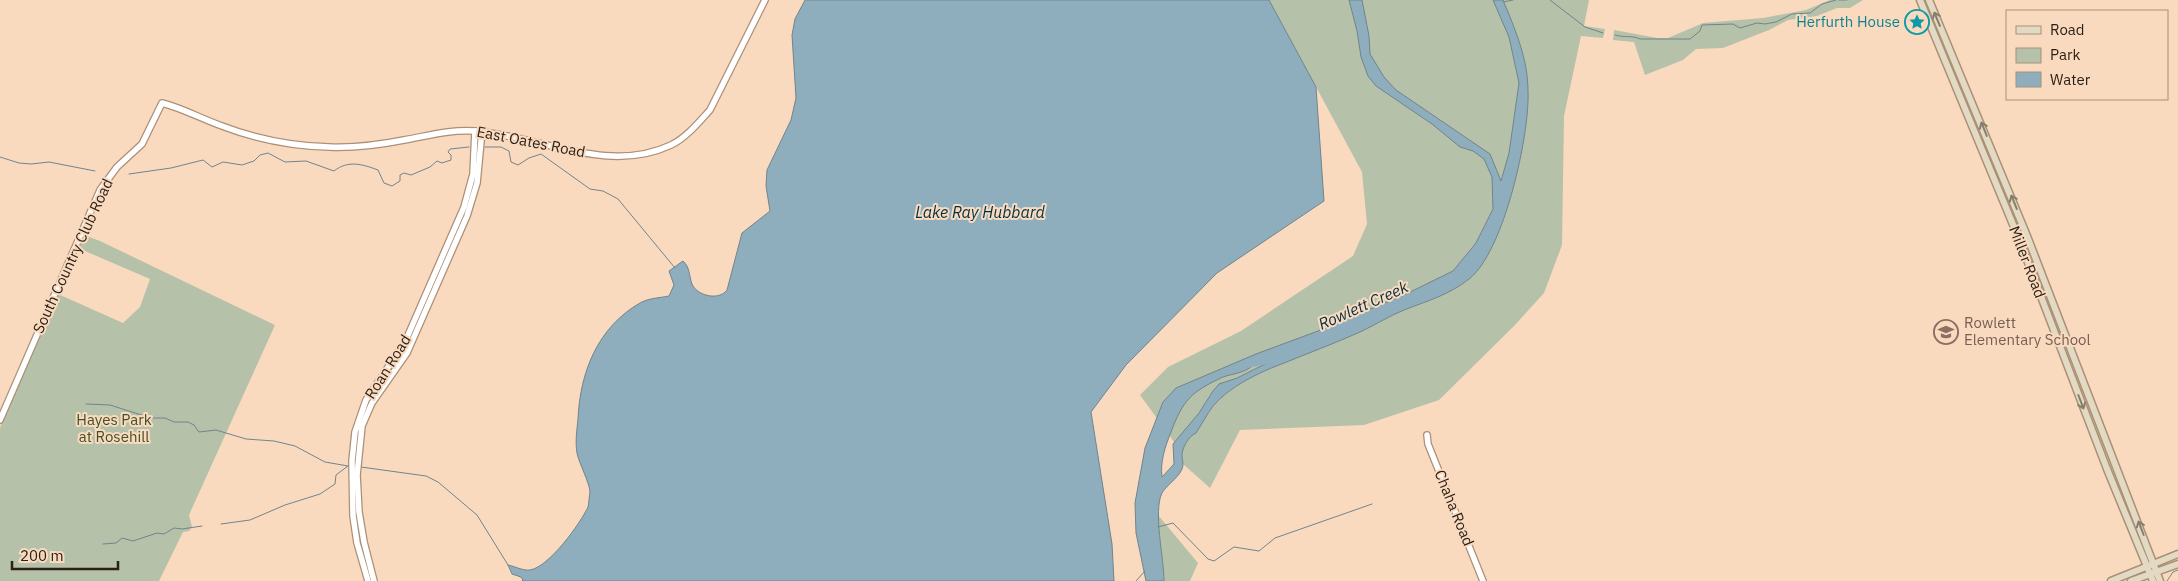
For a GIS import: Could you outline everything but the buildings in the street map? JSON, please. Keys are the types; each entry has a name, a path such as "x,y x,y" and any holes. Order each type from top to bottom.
{"main road":[{"path":"1921,3 1930,2"},
{"name":"Miller Road","path":"1930,2 2028,236 2062,329 2155,563 2160,581"},
{"name":"Miller Road","path":"1921,3 2021,245 2151,579"},
{"path":"1936,38 1944,34"},
{"path":"2111,581 2178,554"},
{"path":"2131,581 2138,578 2151,579 2157,571 2178,564"}],"street":[{"name":"East Oates Road","path":"162,103 250,135 276,142 307,146 364,146 442,133 478,131 606,157 624,157 672,145 710,110 765,0"},
{"name":"South Country Club Road","path":"0,420 100,190 116,167 142,144 162,103"},
{"name":"Roan Road","path":"368,581 357,543 353,516 352,461 355,432 366,400 400,351 410,333 464,207 473,174 478,131"},
{"name":"Roan Road","path":"374,581 359,512 357,475 362,426 372,403 407,353 467,216 477,183 478,131"},
{"name":"Chaha Road","path":"1427,435 1428,444 1483,581"}],"green space":[{"path":"1269,0 1589,0 1584,26 1605,29 1603,38 1581,36 1564,116 1562,245 1544,293 1515,325 1439,400 1364,425 1240,430 1210,488 1183,464 1182,453 1140,395 1168,367 1241,331 1353,256 1367,224 1362,172"},
{"path":"1830,0 1863,0 1850,8 1837,8 1817,16 1788,20 1769,30 1723,48 1696,49 1683,60 1645,75 1634,42 1613,40 1614,30 1657,38 1668,38 1703,23 1763,18 1806,10"},
{"name":"Hayes Park at Rosehill","path":"84,235 275,325 189,515 192,527 189,531 183,532 159,581 0,581 0,428 58,294 123,323 140,307 150,279 78,248"},
{"path":"1158,515 1198,563 1190,581 1164,581"}],"water":[{"name":"Lake Ray Hubbard","path":"805,0 1269,0 1316,87 1324,201 1217,273 1126,365 1091,412 1112,544 1114,581 522,581 521,577 512,574 508,565 530,570 546,561 571,534 588,507 590,488 577,453 577,431 580,402 587,368 602,338 625,313 640,303 650,299 669,296 674,285 669,271 683,261 688,269 692,284 698,292 714,296 727,290 742,233 770,211 766,186 767,170 791,120 796,98 792,35 795,19"},
{"path":"1349,0 1362,0 1369,36 1370,54 1384,77 1396,90 1490,154 1501,181 1509,153 1519,83 1509,37 1493,0 1503,0 1523,56 1528,91 1525,135 1504,219 1482,265 1461,285 1438,297 1398,312 1360,332 1262,372 1235,387 1213,406 1184,448 1182,469 1162,493 1159,523 1164,581 1146,581 1136,533 1135,503 1145,448 1163,402 1176,388 1406,294 1453,271 1476,243 1493,209 1492,177 1484,159 1473,151 1460,147 1432,124 1376,86 1368,76 1361,57","holes":["1256,361 1267,363 1237,378 1219,384 1199,413 1173,444 1174,464 1162,477 1162,460 1167,443 1184,404 1203,387 1212,382 1242,372"]}],"waterway":[{"path":"1503,2 1513,0"},
{"path":"1550,0 1585,27 1603,33"},
{"path":"1615,35 1640,39 1690,39 1700,31 1702,25 1733,24 1740,28 1757,23 1776,22 1792,14 1810,13 1822,4 1836,0"},
{"path":"1839,0 1847,0"},
{"path":"129,174 171,168 203,160 212,167 223,162 242,165 254,161 260,155 268,153 285,162 306,161 334,171 350,164 366,166 378,170 384,183 392,186 400,181 400,175 404,173 411,175 430,167 437,161 442,163 451,160 451,155 448,152 450,149 469,147"},
{"path":"485,147 501,147 509,151 511,162 518,165 529,158 541,154 590,189 603,191 618,199 675,268"},
{"path":"0,157 19,163 49,162 95,171"},
{"name":"Rowlett Creek","path":"1246,365 1273,360"},
{"path":"86,404 110,405 151,418 165,418 174,422 188,422 194,425 199,432 216,430 246,439 274,441 295,446 325,462 348,466"},
{"path":"221,524 250,520 285,505 320,494 335,484 336,475 348,466"},
{"path":"361,467 426,476 438,482 477,515 508,565"},
{"path":"1158,527 1173,523 1208,559 1214,561 1234,547 1259,551 1275,538 1372,504"},
{"path":"103,544 116,543 122,538 133,541 157,533 164,534 174,528 182,529 202,526"},
{"path":"2167,581 2173,572 2178,570"},
{"path":"1136,581 1145,571"}],"place":[{"name":"Herfurth House","path":"1917,22"},
{"name":"Rowlett Elementary School","path":"1946,332"}]}
